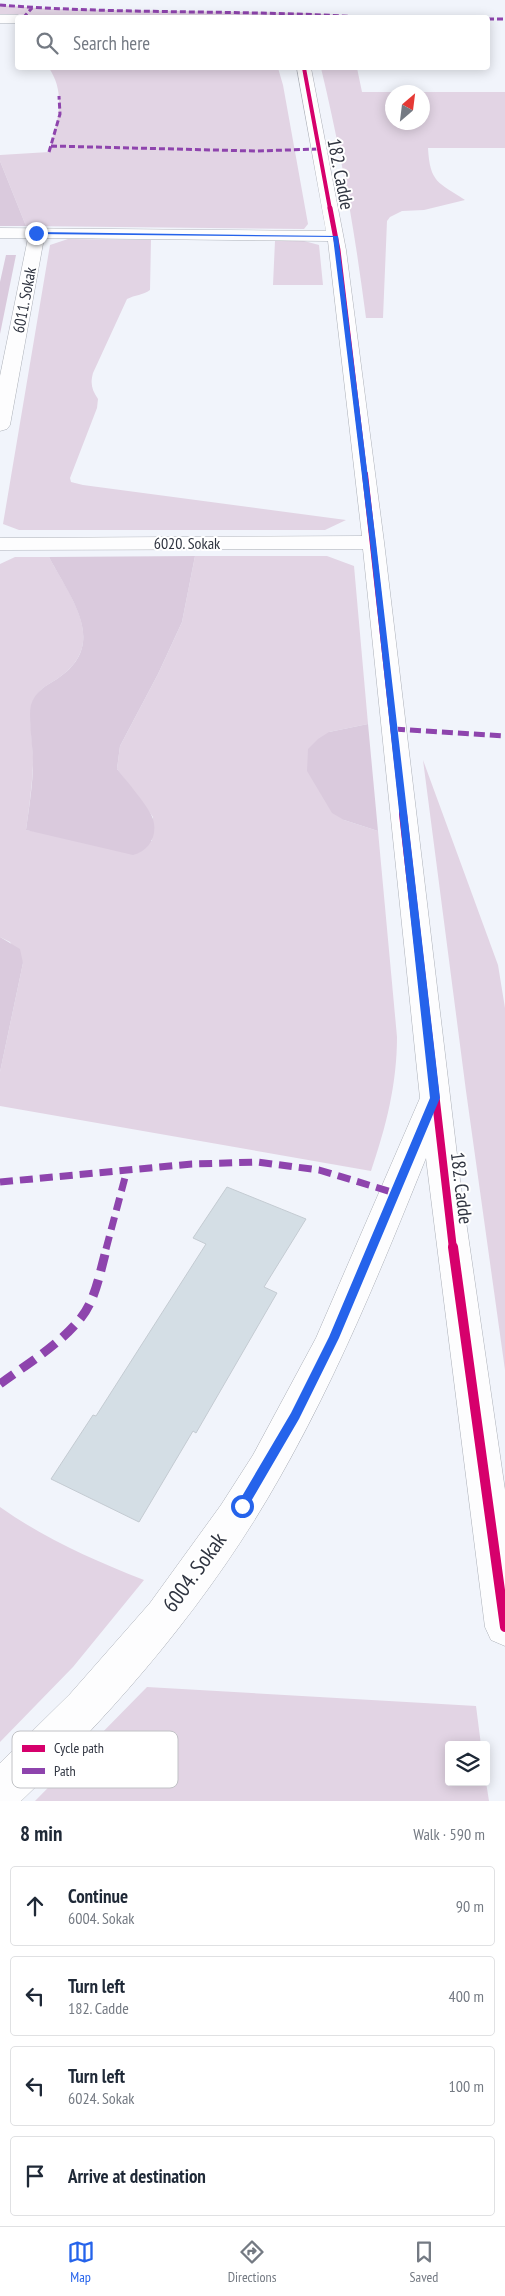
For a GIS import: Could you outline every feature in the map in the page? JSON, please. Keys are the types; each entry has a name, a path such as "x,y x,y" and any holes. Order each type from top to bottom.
{"street":[{"path":"0,19 15,19"},
{"name":"182. Cadde","path":"304,70 336,236 373,542 444,1180 505,1628"},
{"path":"0,233 336,236"},
{"name":"6011. Sokak","path":"0,425 36,233"},
{"name":"6020. Sokak","path":"0,544 373,542"},
{"name":"6004. Sokak","path":"61,1731 113,1676 184,1589 242,1506 295,1416 334,1338 435,1098"},
{"name":"6004. Sokak","path":"0,1792 12,1781"}],"shaded area":[{"path":"0,5 50,9 340,15 34,15 0,14"},
{"path":"50,70 279,70 283,85 308,224 304,229 26,226 0,161 0,155 49,152 59,109 58,88"},
{"path":"321,70 357,70 362,92 385,92 385,130 430,130 430,92 505,92 505,148 428,148 433,175 442,185 465,200 424,210 402,211 390,217 387,221 383,318 366,318 347,192"},
{"path":"0,161 26,226 0,226"},
{"path":"68,239 151,240 150,290 127,299 93,373 92,384 98,399 97,408 70,478 71,482 346,520 325,530 19,530 3,524 50,245"},
{"path":"275,241 304,241 319,245 323,285 273,285"},
{"path":"6,255 16,255 0,334 0,282"},
{"path":"195,556 327,556 354,566 368,724 329,732 344,820 378,831 397,1037 395,1072 390,1105 371,1171 0,1106 0,1072 23,963 10,942 0,937 0,564 15,557 49,557 75,604 81,620 83,636 81,651 73,665 42,689 33,700 31,718 33,765 26,830 152,841 153,817 117,769 120,746 158,674 182,622"},
{"path":"195,556 182,622 158,674 120,746 117,769 151,814 154,831 151,842 144,850 133,855 26,830 33,770 31,705 38,692 73,665 81,651 83,636 81,620 75,604 49,557"},
{"path":"368,724 378,831 344,820 332,813 307,771 308,749 318,739 329,732"},
{"path":"423,760 498,965 505,1008 505,1370 466,1091"},
{"path":"0,937 20,949 23,963 0,1072"},
{"path":"0,1507 70,1548 144,1580 73,1667 0,1742"},
{"path":"147,1687 476,1706 480,1741 445,1741 445,1786 487,1786 489,1801 35,1801 48,1788 178,1788 178,1731 104,1731"}],"building":[{"path":"227,1187 306,1219 264,1287 277,1293 196,1433 193,1431 139,1522 51,1479 93,1415 96,1416 206,1244 193,1238"}],"marked path":[{"path":"0,5 50,9 332,15"},
{"path":"26,15 32,8"},
{"path":"490,19 505,19"},
{"path":"49,152 60,114 59,96"},
{"path":"51,146 255,151 320,149"},
{"path":"394,729 505,736"},
{"path":"0,1182 192,1164 257,1162 319,1170 395,1193"},
{"path":"0,1384 56,1342 81,1318 95,1291 127,1170"}],"cycle path":[{"path":"304,70 338,250 373,542 444,1180 505,1627"}],"route":[{"path":"36,233 336,236 373,542 435,1098 334,1338 295,1416 242,1506"}]}
